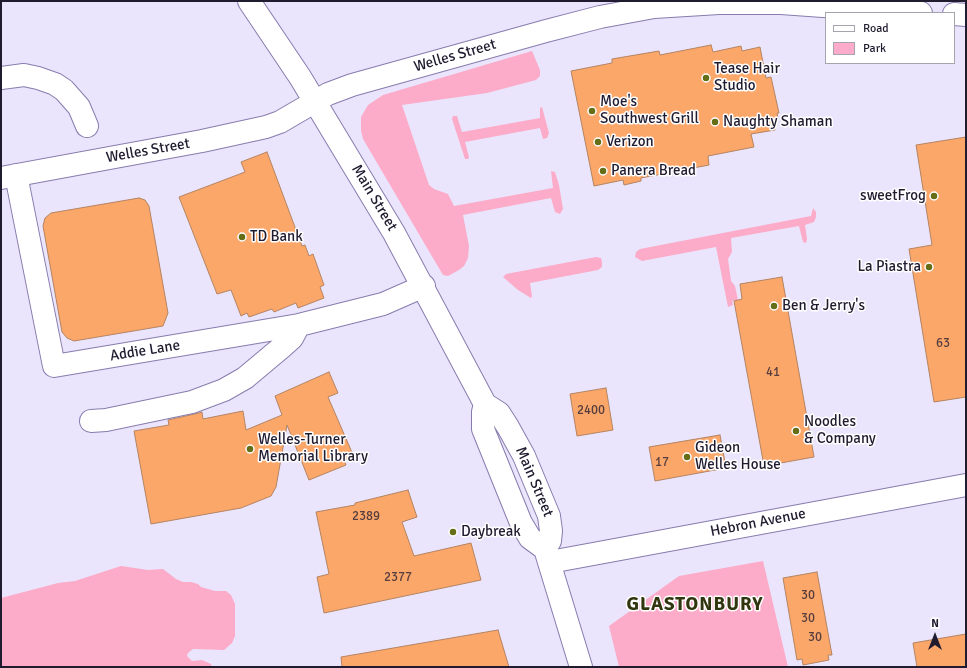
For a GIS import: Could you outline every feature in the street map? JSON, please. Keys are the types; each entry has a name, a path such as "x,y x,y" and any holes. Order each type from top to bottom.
{"street":[{"name":"Main Street","path":"249,1 315,101 394,233 424,286 485,404 496,410 504,420 537,485 551,523 550,541 547,555"},
{"name":"Welles Street","path":"9,176 202,141 266,126 280,122 328,94 352,85 600,17 653,4 781,3 907,12"},
{"path":"955,14 966,15"},
{"path":"1,78 24,75 55,84 64,90 79,107 87,126"},
{"name":"Addie Lane","path":"9,176 54,366 299,325 383,304 424,286"},
{"path":"91,421 106,420 192,402 224,390 245,378 282,347 292,338 299,325"},
{"name":"Main Street","path":"485,404 483,412 483,429 521,523 530,538 547,555"},
{"name":"Hebron Avenue","path":"547,555 966,485"},
{"path":"547,555 581,667"}],"green space":[{"path":"532,51 540,70 540,76 536,80 487,93 402,105 429,185 434,189 448,194 454,206 553,188 551,171 555,172 559,185 563,209 560,214 555,212 551,198 463,215 469,246 468,258 464,266 459,270 448,276 443,275 363,139 361,131 361,117 368,105 383,95"},
{"path":"542,107 549,133 547,138 543,139 540,128 465,142 469,157 468,159 465,159 452,119 453,116 457,116 462,132 540,118 540,108"},
{"path":"813,208 816,212 816,217 814,222 805,225 807,239 806,243 803,242 799,226 731,238 732,252 728,259 731,281 735,286 738,300 732,301 733,305 728,307 716,247 642,261 635,257 636,252 640,249 811,216"},
{"path":"596,257 601,258 602,262 602,267 598,270 530,283 531,298 518,290 503,277 506,274"},
{"path":"763,561 788,667 619,667 609,626 679,576"},
{"path":"121,566 148,570 163,569 176,579 183,582 191,582 215,591 226,591 231,595 235,604 235,636 232,643 224,650 193,649 187,656 192,661 202,660 211,664 212,667 1,667 1,598 58,583 75,581"}],"building":[{"path":"711,45 713,52 741,46 742,51 760,47 766,78 771,77 779,113 777,113 778,118 773,119 775,130 751,134 754,147 708,156 709,165 641,178 641,181 624,185 623,180 594,186 571,71 612,63 612,59 659,51 660,55"},
{"path":"966,137 966,397 934,402 909,249 932,245 916,145"},
{"name":"TD Bank","path":"267,152 302,246 305,245 309,256 313,254 324,285 320,287 324,298 298,308 296,303 274,312 272,309 249,317 247,313 241,316 231,290 217,294 179,197 245,172 241,162"},
{"path":"139,198 145,200 149,206 168,313 163,326 74,341 67,338 62,332 43,226 45,218 51,213"},
{"path":"782,277 814,457 764,466 734,301 742,299 740,284"},
{"name":"Welles-Turner Memorial Library","path":"329,372 338,393 328,397 354,457 344,460 346,465 309,480 287,425 276,487 271,496 241,508 151,524 134,431 169,425 168,420 202,412 203,419 243,411 246,430 282,415 275,396"},
{"path":"606,388 613,430 577,436 570,394"},
{"name":"Gideon Welles House","path":"720,435 726,468 655,481 649,447"},
{"path":"408,490 417,517 402,522 414,556 471,543 481,580 324,613 317,577 329,574 316,512 355,505 355,503"},
{"path":"817,572 832,655 828,655 829,660 803,665 802,659 797,660 783,578"},
{"path":"498,630 509,667 342,667 341,657"},
{"path":"966,634 966,667 917,667 913,643"}],"place":[{"name":"Tease Hair Studio","path":"706,78"},
{"name":"Moe's Southwest Grill","path":"592,111"},
{"name":"Naughty Shaman","path":"715,122"},
{"name":"Verizon","path":"598,142"},
{"name":"Panera Bread","path":"603,171"},
{"name":"sweetFrog","path":"934,196"},
{"name":"TD Bank","path":"242,237"},
{"name":"La Piastra","path":"929,267"},
{"name":"Ben & Jerry's","path":"774,306"},
{"name":"Noodles & Company","path":"796,431"},
{"name":"Welles-Turner Memorial Library","path":"250,449"},
{"name":"Gideon Welles House","path":"687,457"},
{"name":"Daybreak","path":"453,532"}],"district":[{"name":"GLASTONBURY","path":"695,605"}]}
